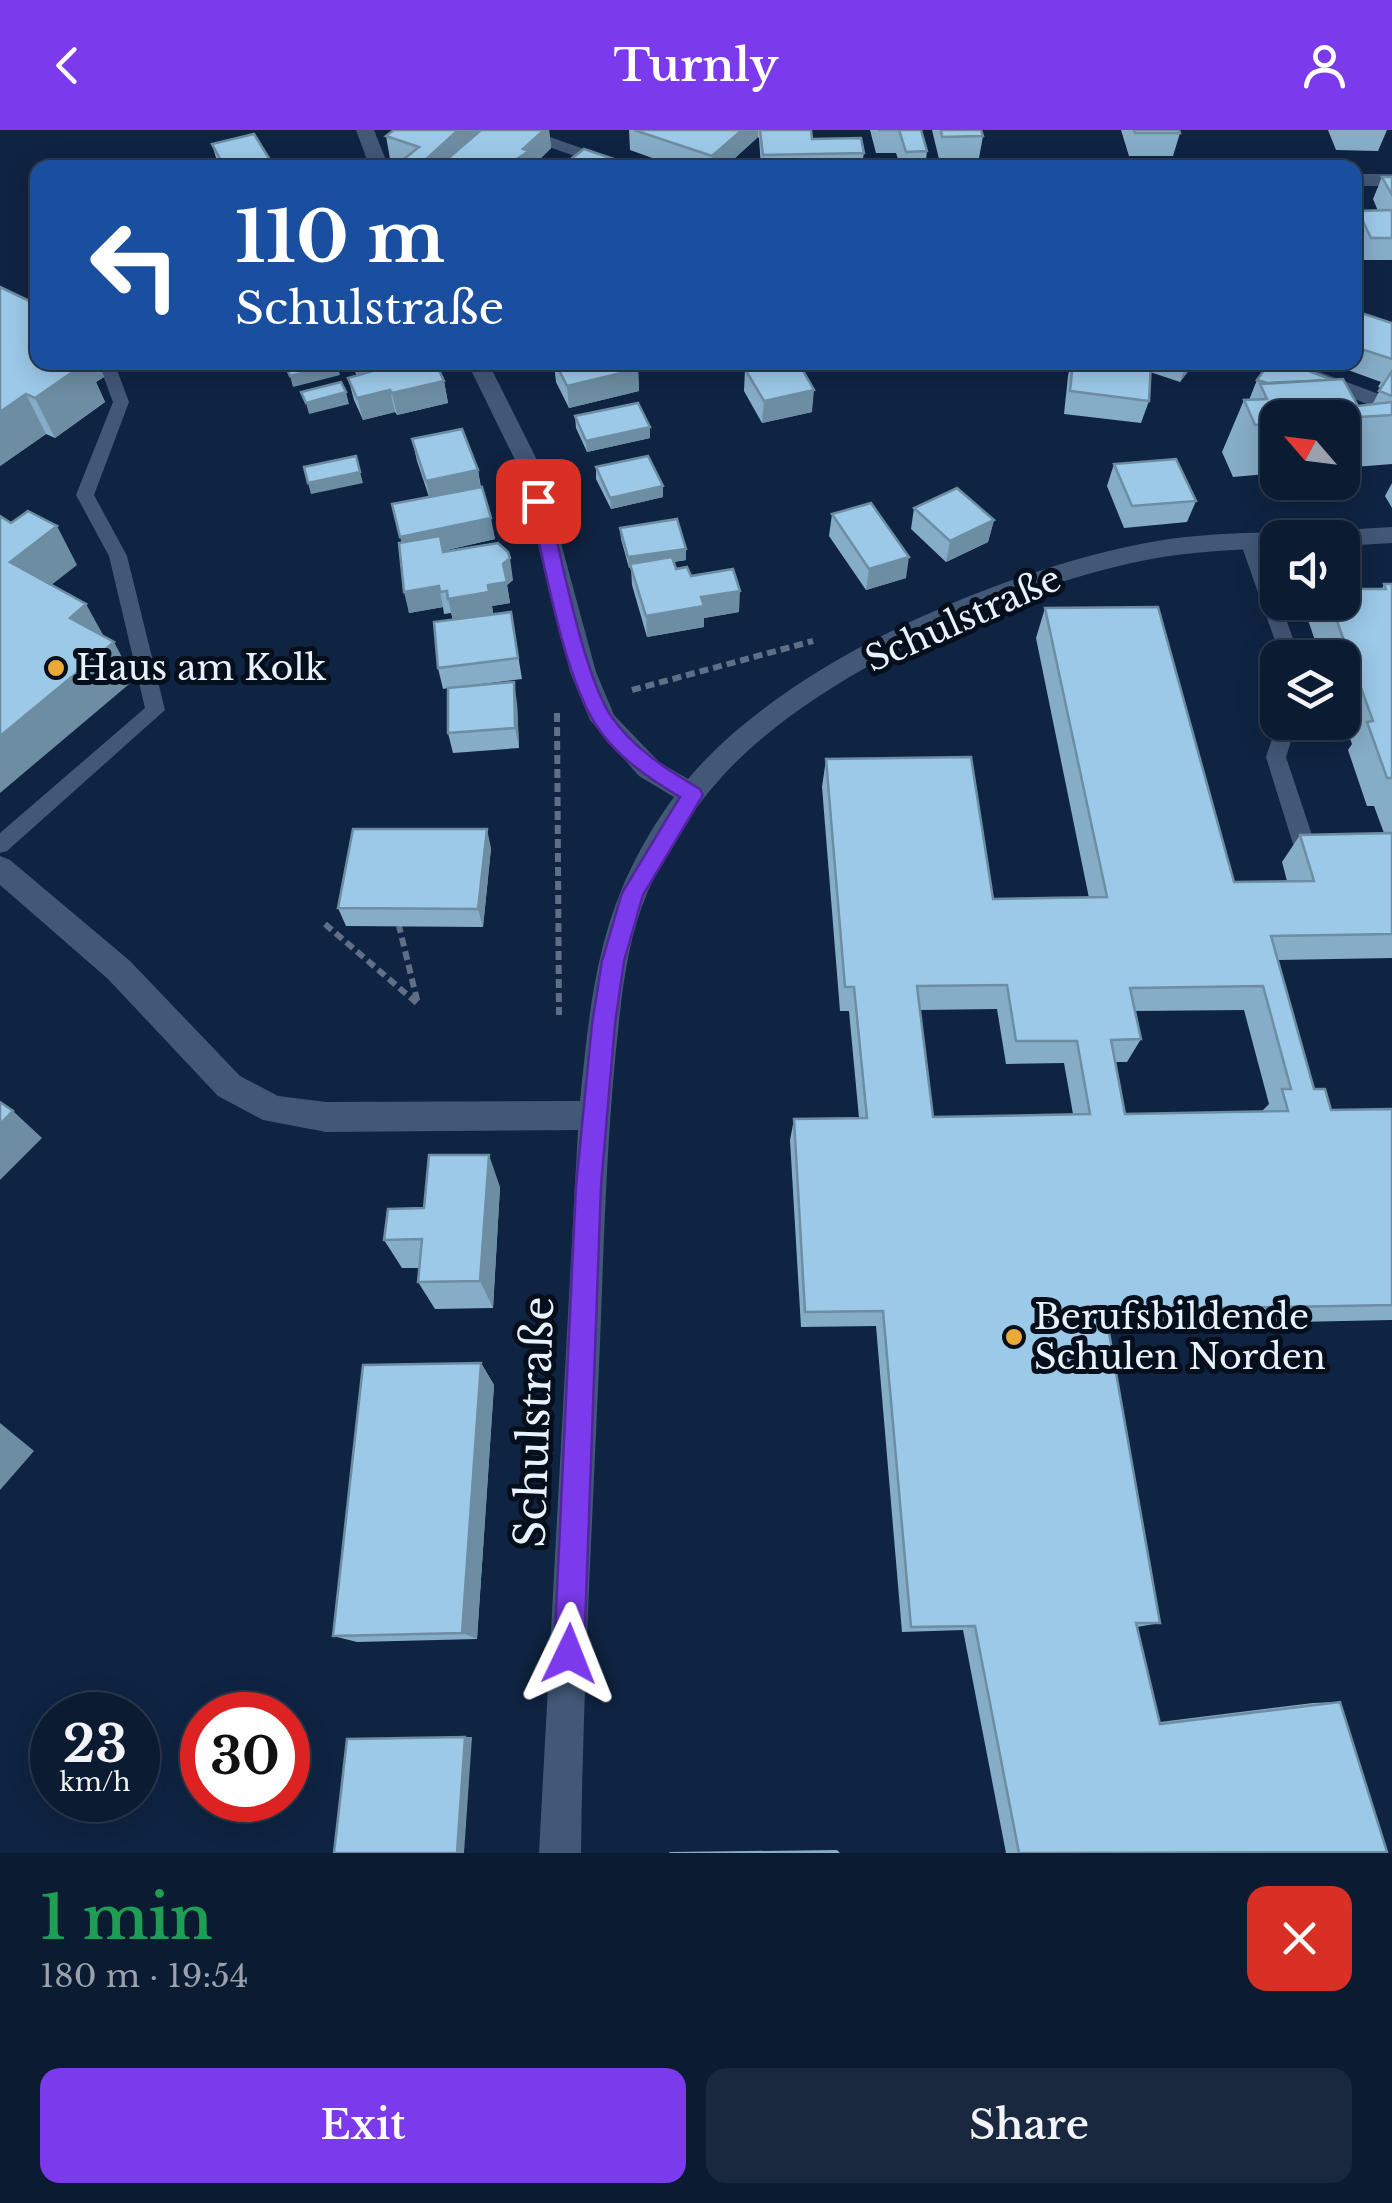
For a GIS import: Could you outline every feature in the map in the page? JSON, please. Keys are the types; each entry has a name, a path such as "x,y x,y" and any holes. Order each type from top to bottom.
{"street":[{"path":"365,130 377,160"},
{"path":"511,130 604,160"},
{"path":"1362,180 1392,180"},
{"path":"481,370 529,466 583,672 603,720 648,769 692,795"},
{"path":"1293,370 1392,407"},
{"path":"1360,537 1392,536"},
{"name":"Schulstraße","path":"560,1853 595,1116 613,961 632,893 692,795 737,745 787,706 914,635 1005,593 1140,552 1260,541"},
{"path":"0,868 119,970 229,1086 274,1110 326,1117 595,1116"}],"lane":[{"path":"0,845 155,710 118,556 85,495 120,402 109,370"},
{"path":"1249,541 1260,566"},
{"path":"1281,740 1276,757 1304,844"}],"path":[{"path":"325,924 418,1004 399,926"}],"building":[{"path":"394,130 458,130 425,160 404,159 419,147 386,136"},
{"path":"481,130 544,130 523,149 529,151 515,160 446,160"},
{"path":"634,130 742,130 712,156"},
{"path":"760,130 811,130 812,139 861,138 864,153 763,155"},
{"path":"899,130 921,130 927,151 906,152"},
{"path":"941,130 981,130 983,136 942,137"},
{"path":"1134,130 1179,130 1180,133 1135,133"},
{"path":"254,134 270,160 221,160 212,144"},
{"path":"584,149 617,160 570,160"},
{"path":"1382,177 1392,177 1392,195"},
{"path":"1392,210 1392,238 1371,238 1362,211"},
{"path":"0,287 30,301 30,370 75,370 35,398 26,394 0,412"},
{"path":"1362,313 1392,323 1392,359 1362,349"},
{"path":"287,370 314,370 290,376"},
{"path":"376,370 439,370 444,381 357,398 348,378"},
{"path":"559,370 634,370 567,386"},
{"path":"746,370 803,370 814,390 764,401"},
{"path":"1072,370 1151,370 1149,401 1070,391"},
{"path":"1264,370 1306,370 1333,380 1267,383 1257,380"},
{"path":"1392,371 1392,396 1379,391"},
{"path":"1343,379 1355,400 1260,400 1260,425 1255,425 1244,400 1267,399 1260,384"},
{"path":"341,382 346,392 306,403 301,392"},
{"path":"1392,402 1392,415 1360,417 1360,406"},
{"path":"638,403 650,427 586,441 575,416"},
{"path":"462,429 478,470 426,481 412,439"},
{"path":"356,456 360,472 308,483 304,467"},
{"path":"648,456 663,486 610,498 596,467"},
{"path":"1176,459 1196,501 1132,506 1114,464"},
{"path":"482,487 491,518 400,537 392,504"},
{"path":"957,488 994,520 950,541 914,508"},
{"path":"871,503 909,557 869,569 832,514"},
{"path":"28,511 57,526 10,562 86,604 70,618 114,642 0,736 0,516 11,523"},
{"path":"677,519 686,549 628,557 620,528"},
{"path":"440,536 443,552 498,543 510,558 503,564 507,582 488,585 489,592 448,599 447,591 440,592 439,586 404,592 399,543"},
{"path":"672,557 676,569 687,567 691,576 733,569 740,591 701,597 704,606 646,616 630,564"},
{"path":"1384,584 1392,584 1392,778 1387,778 1367,722 1373,721 1360,685 1360,640 1344,640 1337,620 1360,620 1360,589 1386,589"},
{"path":"1158,607 1234,882 1314,881 1300,835 1392,833 1392,934 1271,936 1314,1089 1325,1089 1331,1110 1392,1109 1392,1305 1105,1310 1160,1623 1136,1623 1160,1724 1340,1702 1387,1852 1019,1853 975,1626 911,1627 883,1311 805,1312 794,1119 867,1118 854,987 845,987 826,759 971,757 993,899 1107,897 1045,608","holes":["1007,985 1016,1041 1077,1041 1090,1114 933,1117 917,986","1263,986 1291,1089 1282,1089 1288,1111 1125,1114 1111,1040 1141,1039 1130,988"]},
{"path":"511,612 518,658 438,668 434,622"},
{"path":"514,682 515,728 448,733 448,688"},
{"path":"353,829 487,829 478,909 338,908"},
{"path":"0,1102 13,1111 0,1124"},
{"path":"429,1155 489,1155 480,1281 418,1282 422,1239 384,1240 388,1209 424,1208"},
{"path":"481,1363 462,1633 333,1636 363,1365"},
{"path":"465,1737 457,1853 334,1853 347,1739"}],"place":[{"name":"Haus am Kolk","path":"56,668"},
{"name":"Berufsbildende Schulen Norden","path":"1014,1337"}],"route":[{"path":"538,501 583,672 603,720 648,769 692,795 632,893 613,961 603,1024 589,1186 569,1654"}]}
